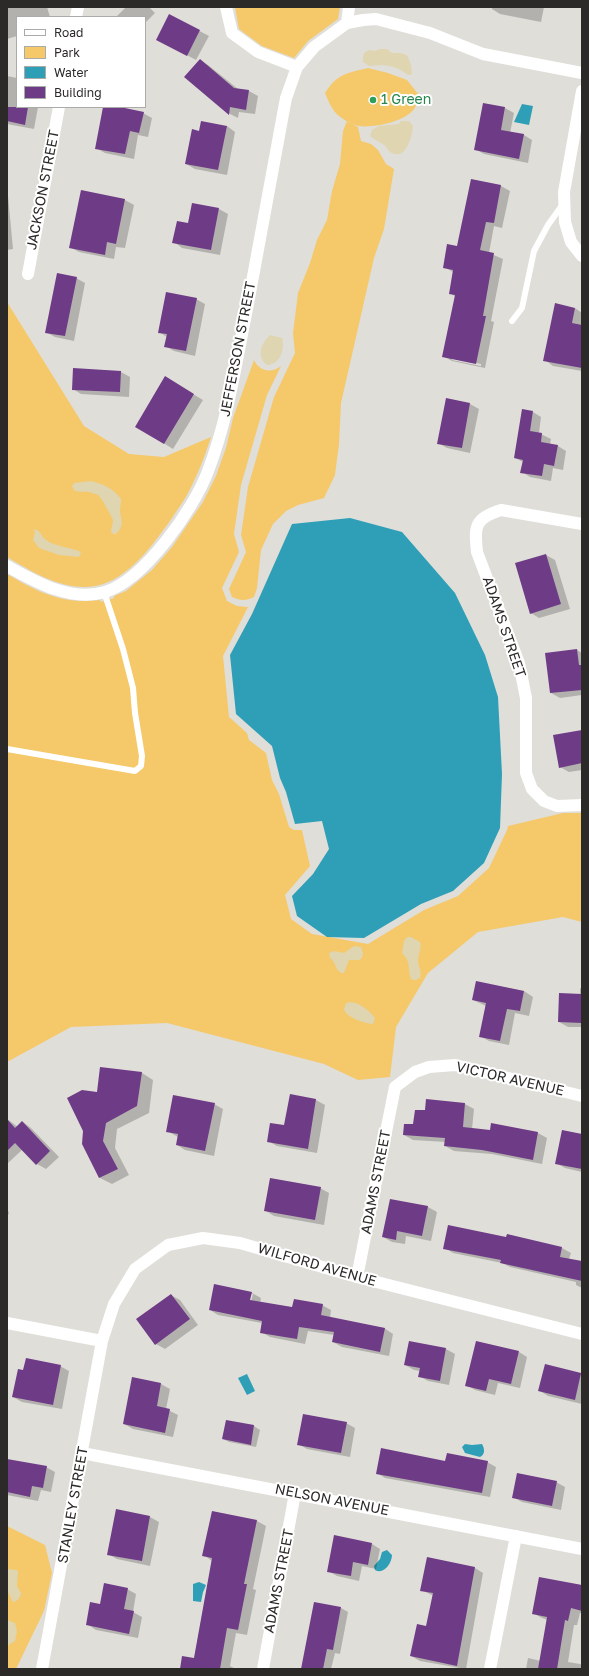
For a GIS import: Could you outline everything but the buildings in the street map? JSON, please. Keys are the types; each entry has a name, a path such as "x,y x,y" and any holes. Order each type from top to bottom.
{"street":[{"path":"226,7 232,33 258,52 297,67 314,47 347,23 376,19 430,33 483,54 582,73"},
{"path":"347,23 349,7"},
{"name":"JEFFERSON STREET","path":"7,566 39,584 70,593 87,595 104,592 120,585 145,565 164,543 195,498 208,472 220,439 234,375 286,98 297,67"},
{"path":"582,91 564,192 565,222 571,242 582,256"},
{"name":"JACKSON STREET","path":"28,274 59,108"},
{"name":"ADAMS STREET","path":"582,524 502,510 488,514 479,521 475,536 477,552 519,663 526,698 526,774 532,789 544,801 557,806 582,805"},
{"name":"VICTOR AVENUE","path":"395,1087 415,1072 429,1067 455,1065 582,1096"},
{"name":"ADAMS STREET","path":"357,1277 395,1087"},
{"name":"WILFORD AVENUE","path":"102,1341 114,1304 134,1269 168,1245 203,1238 240,1243 357,1277 582,1334"},
{"path":"7,1323 102,1341"},
{"name":"STANLEY STREET","path":"42,1669 102,1341"},
{"name":"NELSON AVENUE","path":"82,1453 582,1549"},
{"name":"ADAMS STREET","path":"263,1669 296,1493"},
{"path":"490,1669 516,1536"}],"lane":[{"path":"512,321 522,308 534,251 548,225 564,202"},
{"path":"7,749 135,771 141,766 142,756 135,713 134,688 104,592"}],"green space":[{"path":"235,7 340,7 338,19 308,41 294,58 262,46 239,29"},
{"name":"1 Green","path":"368,68 407,80 419,95 415,108 410,114 396,121 380,125 359,126 343,119 334,111 325,93 329,87 343,75"},
{"path":"347,121 358,127 361,141 371,144 378,150 386,164 394,169 384,229 374,258 341,403 339,444 335,475 324,498 298,505 286,511 273,524 261,550 257,588 254,597 246,600 238,599 232,597 229,589 246,552 241,535 248,487 274,397 295,353 293,333 298,293 317,240 327,220 332,191 340,164 343,131"},
{"path":"7,302 84,426 129,454 164,457 211,437 201,465 186,496 155,541 136,563 124,573 99,585 85,587 54,581 25,568 7,557"},
{"path":"254,360 259,367 269,371 281,366 267,395 241,485 234,534 239,552 222,588 227,601 237,606 248,607 223,656 229,717 247,733 249,740 266,753 272,780 279,794 289,827 294,830 302,830 310,866 285,895 291,919 312,934 368,944 424,910 458,896 489,868 508,826 563,813 582,813 582,922 563,917 478,932 428,973 396,1027 390,1077 358,1080 324,1064 167,1023 71,1027 7,1062 7,574 51,596 74,601 100,600 101,602 114,598 114,596 126,591 152,570 172,547 203,502 216,476 226,448 233,418"},
{"path":"7,1526 45,1545 52,1573 44,1611 16,1669 7,1669"}],"sand":[{"path":"387,49 392,53 407,55 411,65 412,74 408,75 399,69 390,66 369,66 363,62 365,52"},
{"path":"401,121 409,121 413,126 410,142 400,154 390,152 385,146 370,136 372,130 379,126 399,124"},
{"path":"270,335 282,338 283,347 279,359 272,364 267,365 262,358 261,350 264,342"},
{"path":"91,481 108,487 121,499 120,512 122,524 116,534 111,532 113,520 99,497 89,492 76,491 72,486 74,483"},
{"path":"33,529 37,530 49,542 81,552 79,557 59,555 39,548 33,540 35,532"},
{"path":"407,937 411,937 420,942 421,947 418,962 421,976 416,980 412,980 409,973 407,960 402,953 404,941"},
{"path":"354,946 361,947 363,953 362,958 359,960 349,960 344,973 341,973 337,970 334,962 330,958 329,953 334,951 344,953"},
{"path":"351,1002 361,1005 370,1012 375,1018 373,1024 361,1021 345,1012 344,1009 346,1003"},
{"path":"7,1569 17,1570 18,1572 17,1586 21,1593 18,1599 13,1602 7,1590"},
{"path":"7,1620 15,1623 17,1631 15,1641 7,1646"}],"water":[{"path":"522,104 533,106 529,125 514,122"},
{"path":"350,518 402,532 455,593 485,655 498,697 502,774 500,828 484,863 453,891 421,904 364,938 327,937 297,916 292,896 313,874 329,849 322,821 295,824 286,792 280,778 272,746 236,714 230,655 252,614 292,524"},
{"path":"247,1374 255,1391 247,1395 238,1378"},
{"path":"465,1444 482,1444 484,1448 483,1455 480,1457 465,1453 462,1447"},
{"path":"387,1550 392,1555 389,1565 384,1570 375,1570 374,1566 380,1559 382,1552"},
{"path":"199,1582 206,1585 201,1602 193,1601 193,1584"}],"place":[{"name":"1 Green","path":"373,100"}]}
